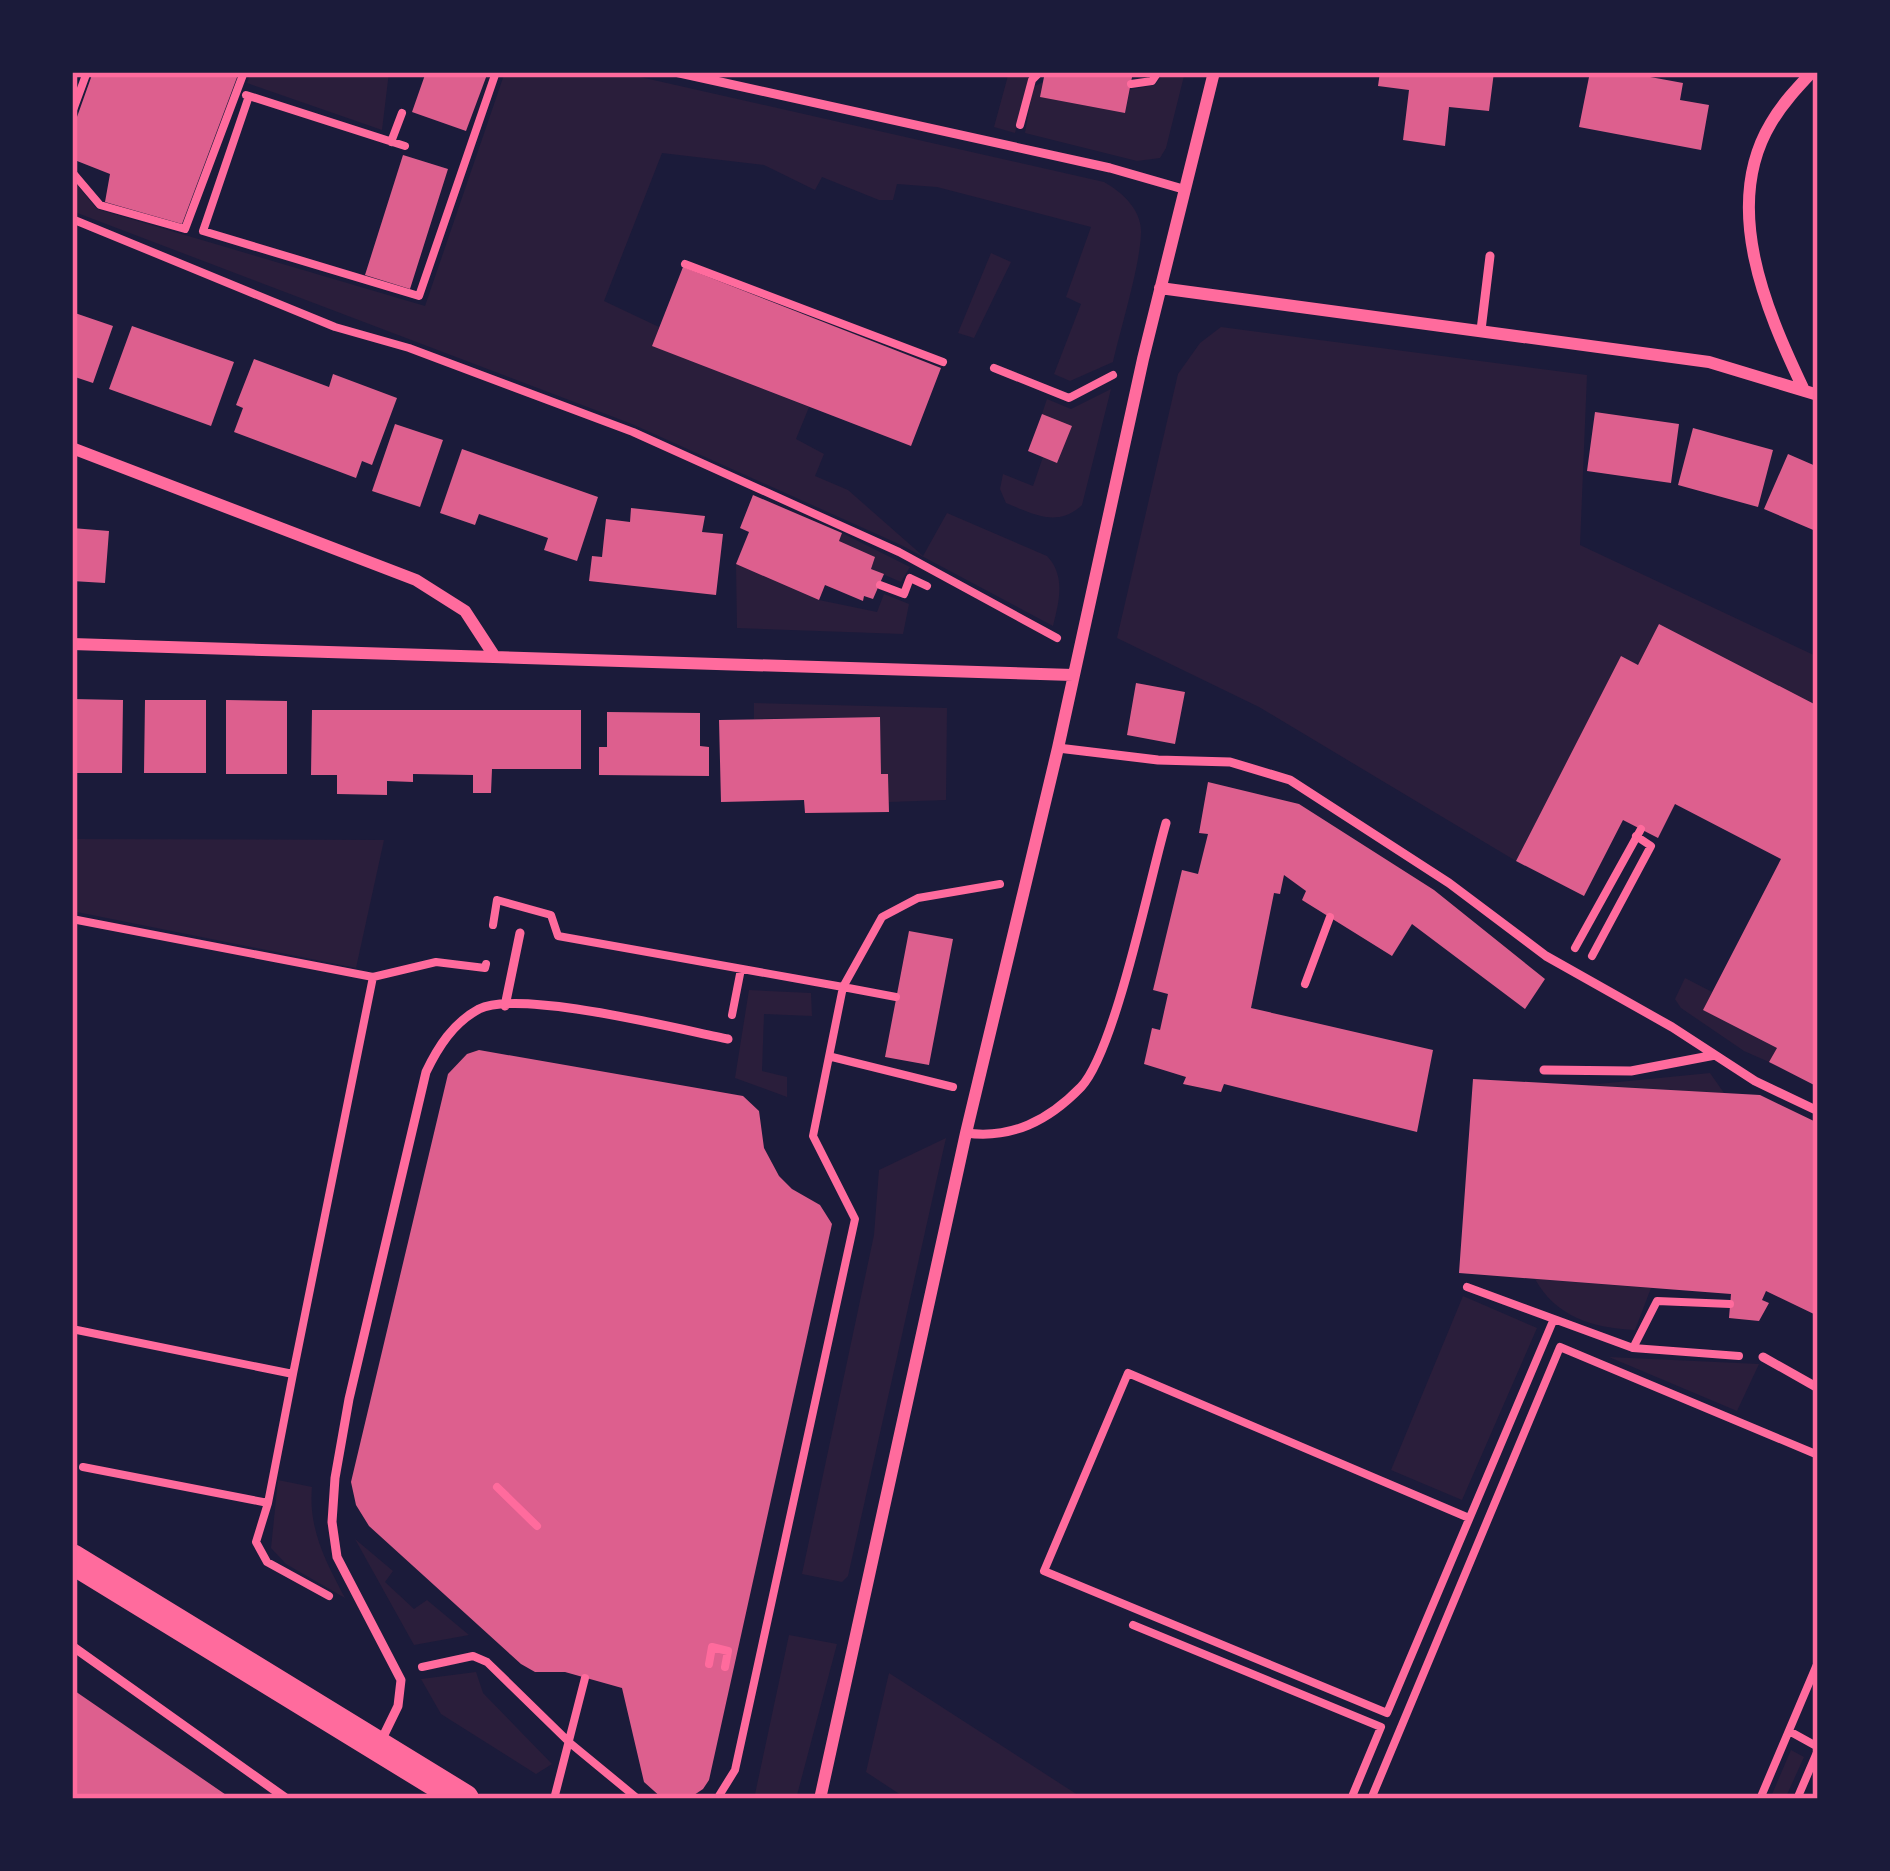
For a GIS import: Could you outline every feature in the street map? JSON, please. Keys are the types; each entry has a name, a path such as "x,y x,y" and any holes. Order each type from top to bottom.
{"main road":[{"path":"72,1559 464,1799"}],"street":[{"path":"820,1799 966,1132 1058,748 1143,359 1214,72"},
{"path":"1803,388 1761,286 1750,205 1753,177 1769,126 1812,72"},
{"path":"1160,288 1709,362 1818,395"},
{"path":"72,448 416,580 465,611 495,657"},
{"path":"72,644 1073,675"}],"lane":[{"path":"676,72 1110,168 1183,189"},
{"path":"1480,330 1490,256"},
{"path":"1058,748 1158,760 1230,762 1269,770 1449,883 1546,956 1755,1082 1818,1111"},
{"path":"966,1132 994,1137 1031,1125 1083,1085 1108,1033 1166,823"},
{"path":"505,1006 520,933"},
{"path":"378,1748 398,1706 401,1679 337,1557 332,1522 334,1478 425,1072 443,1039 481,1008 536,1004 728,1039"},
{"path":"1544,1070 1631,1071 1715,1055"},
{"path":"1763,1357 1818,1388"},
{"path":"72,1646 287,1799"}],"path":[{"path":"72,113 87,72"},
{"path":"72,172 100,205 185,229 244,72"},
{"path":"249,97 203,231 419,296 496,72"},
{"path":"1024,110 1032,80 1040,72"},
{"path":"1131,84 1152,81 1158,72"},
{"path":"237,92 404,146"},
{"path":"392,142 401,113"},
{"path":"72,219 335,327 409,348 633,433 899,552 1079,650"},
{"path":"685,264 943,362"},
{"path":"994,368 1069,398 1143,359"},
{"path":"880,585 904,594 910,578 927,586"},
{"path":"1566,964 1638,832 1651,846 1582,974"},
{"path":"717,1799 735,1770 855,1219 813,1136 843,987 882,917 919,898 1025,880"},
{"path":"72,919 373,977 436,962 485,968 497,900 551,914 558,936 896,997"},
{"path":"1305,984 1330,917"},
{"path":"728,1039 741,969"},
{"path":"368,1616 267,1562 256,1542 268,1503 373,977"},
{"path":"832,1057 975,1093"},
{"path":"1466,1287 1633,1348 1763,1357"},
{"path":"1633,1348 1657,1301 1730,1304"},
{"path":"1469,1518 1128,1372 1044,1570 1387,1713 1553,1321"},
{"path":"72,1329 293,1374"},
{"path":"1371,1799 1560,1347 1818,1455"},
{"path":"83,1467 268,1503"},
{"path":"497,1487 537,1526"},
{"path":"1426,1619 1443,1626"},
{"path":"1133,1624 1381,1726 1351,1799"},
{"path":"709,1664 712,1647 728,1651 725,1667"},
{"path":"397,1672 473,1656 488,1662 570,1743 638,1799"},
{"path":"1256,1675 1260,1660"},
{"path":"1760,1799 1818,1662"},
{"path":"554,1799 585,1678"},
{"path":"1789,1731 1818,1749 1797,1799"}],"shaded area":[{"path":"251,72 389,72 382,130 247,83"},
{"path":"505,72 618,72 1104,182 1124,196 1138,217 1141,233 1113,362 1070,381 1054,374 1081,304 1066,297 1091,227 937,187 897,184 893,200 879,200 822,177 815,190 764,165 662,153 604,301 659,327 653,346 809,407 796,439 824,454 815,476 848,490 923,556 947,513 1047,556 1059,581 1053,626 901,545 632,424 72,211 72,179 97,209 425,306"},
{"path":"1009,72 1030,72 1015,133 994,127"},
{"path":"1164,72 1185,72 1160,158 1137,161 1025,133 1033,87 1043,82 1041,97 1125,113 1130,90 1155,85"},
{"path":"991,253 1011,262 974,338 958,333"},
{"path":"1221,327 1587,375 1580,545 1818,657 1818,706 1659,624 1638,665 1621,657 1516,861 1259,707 1117,638 1178,374 1200,343"},
{"path":"1111,389 1082,505 1055,517 1006,503 1000,489 1003,474 1033,486 1043,457 1042,414 1047,399 1071,409"},
{"path":"842,533 910,567 901,582 871,569 875,557 839,541"},
{"path":"736,564 819,600 877,612 884,594 909,604 903,634 737,628"},
{"path":"754,703 947,708 946,800 889,802 888,775 881,774 879,717 754,719"},
{"path":"72,839 384,840 356,968 72,911"},
{"path":"1685,978 1712,992 1704,1010 1777,1048 1769,1062 1744,1051 1681,1008 1675,999"},
{"path":"749,990 811,993 812,1016 764,1014 762,1071 787,1077 787,1097 735,1078"},
{"path":"1710,1073 1724,1093 1588,1085"},
{"path":"946,1138 848,1576 842,1582 802,1574 874,1235 879,1170"},
{"path":"1535,1279 1651,1288 1635,1330 1577,1318 1554,1303"},
{"path":"1463,1296 1537,1328 1462,1500 1391,1470"},
{"path":"1609,1357 1759,1364 1737,1411"},
{"path":"278,1480 312,1487 316,1531 345,1598 286,1564 271,1548"},
{"path":"355,1539 393,1571 385,1582 414,1609 427,1600 469,1635 414,1645"},
{"path":"789,1635 837,1644 796,1799 754,1799"},
{"path":"476,1672 483,1693 552,1764 536,1774 441,1714 421,1679"},
{"path":"889,1673 1084,1799 907,1799 866,1772"},
{"path":"1791,1750 1804,1757 1785,1799 1770,1799"}],"building":[{"path":"93,72 239,72 182,224 105,202 110,174 72,159 72,131"},
{"path":"426,72 488,72 466,131 412,112"},
{"path":"1045,72 1133,72 1125,113 1040,97"},
{"path":"1380,72 1494,72 1489,111 1449,107 1445,146 1403,140 1409,90 1378,86"},
{"path":"1590,72 1623,72 1683,83 1680,100 1709,105 1701,150 1579,127"},
{"path":"403,155 448,169 410,289 365,275"},
{"path":"683,267 941,368 911,446 652,346"},
{"path":"72,312 113,326 93,383 72,376"},
{"path":"132,326 234,362 211,426 109,389"},
{"path":"254,359 329,387 333,374 397,398 372,465 362,461 356,478 234,432 243,408 236,405"},
{"path":"1595,412 1679,424 1671,483 1587,471"},
{"path":"1042,414 1072,426 1057,463 1028,451"},
{"path":"395,424 443,440 420,507 372,491"},
{"path":"1693,428 1773,450 1758,507 1678,485"},
{"path":"462,449 598,497 577,561 544,550 548,538 479,514 475,525 440,513"},
{"path":"1788,454 1818,467 1818,532 1764,509"},
{"path":"753,495 842,533 839,541 875,557 871,569 884,574 873,599 864,596 863,601 825,585 819,600 736,564 749,532 740,528"},
{"path":"631,508 705,516 702,532 723,534 716,595 589,581 592,556 602,557 606,519 630,522"},
{"path":"72,528 109,531 105,583 72,581"},
{"path":"1659,624 1818,706 1818,1087 1769,1062 1777,1048 1703,1010 1781,859 1675,804 1658,838 1623,820 1584,896 1516,861 1621,656 1638,665"},
{"path":"1136,683 1185,692 1175,744 1127,735"},
{"path":"72,699 123,700 122,773 72,773"},
{"path":"145,700 206,700 206,773 144,773"},
{"path":"226,700 287,701 287,774 226,774"},
{"path":"312,710 581,710 581,769 492,769 491,793 473,793 473,775 413,774 413,782 387,781 387,795 337,794 337,775 311,775"},
{"path":"607,712 700,713 700,746 709,747 709,776 599,775 599,747 607,747"},
{"path":"880,717 881,774 888,774 889,812 805,813 804,800 721,802 719,720"},
{"path":"1208,782 1299,804 1434,890 1545,979 1525,1009 1412,924 1392,956 1302,900 1306,891 1284,875 1280,894 1274,893 1251,1008 1433,1050 1417,1132 1224,1084 1221,1092 1183,1084 1186,1077 1144,1064 1152,1028 1160,1030 1168,994 1153,990 1182,870 1198,874 1208,834 1199,833"},
{"path":"909,931 953,939 929,1065 885,1057"},
{"path":"479,1050 743,1096 759,1111 764,1148 779,1176 820,1205 832,1224 709,1780 688,1799 663,1799 644,1782 622,1688 565,1672 535,1672 521,1664 369,1526 356,1505 351,1482 448,1074 467,1054"},
{"path":"1473,1079 1760,1095 1818,1123 1818,1316 1766,1291 1762,1300 1769,1303 1759,1321 1729,1318 1731,1294 1459,1273"},
{"path":"72,1689 232,1799 72,1799"}]}
